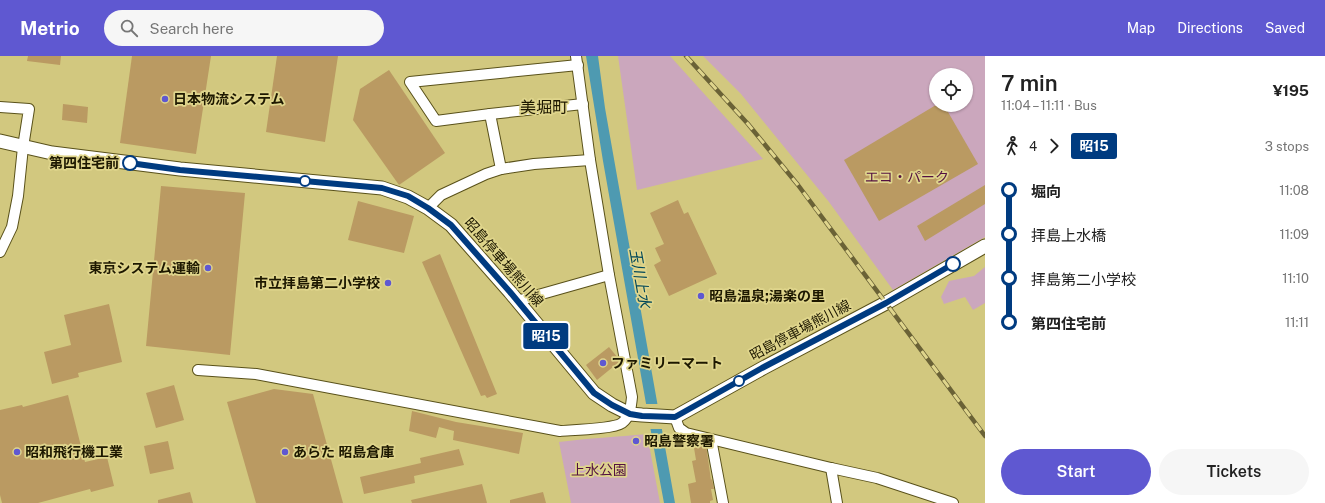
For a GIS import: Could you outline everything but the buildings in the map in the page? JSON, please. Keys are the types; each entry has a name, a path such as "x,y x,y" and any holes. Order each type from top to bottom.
{"main road":[{"name":"昭島停車場熊川線","path":"2,142 52,153 180,170 382,188 408,196 428,208 451,225 510,292 594,393 612,405 636,415 668,416 896,297 985,246"}],"street":[{"path":"198,370 256,374 560,431 600,428 622,424 636,415 609,276 590,160 583,104 577,61 410,82 436,122 490,114 583,104"},
{"path":"0,107 29,109 18,196 12,226 0,252"},
{"path":"490,114 501,169"},
{"path":"428,208 441,195 486,174 501,169 534,164 590,160"},
{"path":"517,301 609,276"},
{"path":"668,416 686,433 877,478 952,503"},
{"path":"711,439 723,503"},
{"path":"831,468 837,503"}],"green space":[{"path":"618,56 670,56 763,159 637,190"},
{"name":"エコ・パーク","path":"703,56 985,56 985,237 893,290 829,202 741,94"},
{"path":"985,267 985,303 973,310 965,297 944,304 941,297 949,281 974,276"},
{"name":"上水公園","path":"647,434 660,503 571,503 559,442"}],"water":[{"path":"586,56 598,56 605,108 675,503 664,503 603,161"}],"pier":[{"path":"644,404 659,404 663,429 648,429"}],"railway":[{"path":"686,56 748,124 798,185 985,436"}],"bus line":[{"name":"昭15","path":"130,163 180,170 382,188 408,196 428,208 451,225 510,292 594,393 612,405 630,414 642,416 675,417 762,368 886,303 953,264"}],"place":[{"name":"日本物流システム","path":"165,99"},
{"name":"第四住宅前","path":"130,163"},
{"name":"東京システム運輸","path":"208,268"},
{"name":"市立拝島第二小学校","path":"388,283"},
{"name":"昭島温泉;湯楽の里","path":"701,296"},
{"name":"ファミリーマート","path":"603,363"},
{"name":"昭島警察署","path":"636,441"},
{"name":"昭和飛行機工業","path":"17,452"},
{"name":"あらた 昭島倉庫","path":"285,452"}],"district":[{"name":"美堀町","path":"544,107"}],"water label":[{"name":"玉川上水","path":"640,278"}]}
